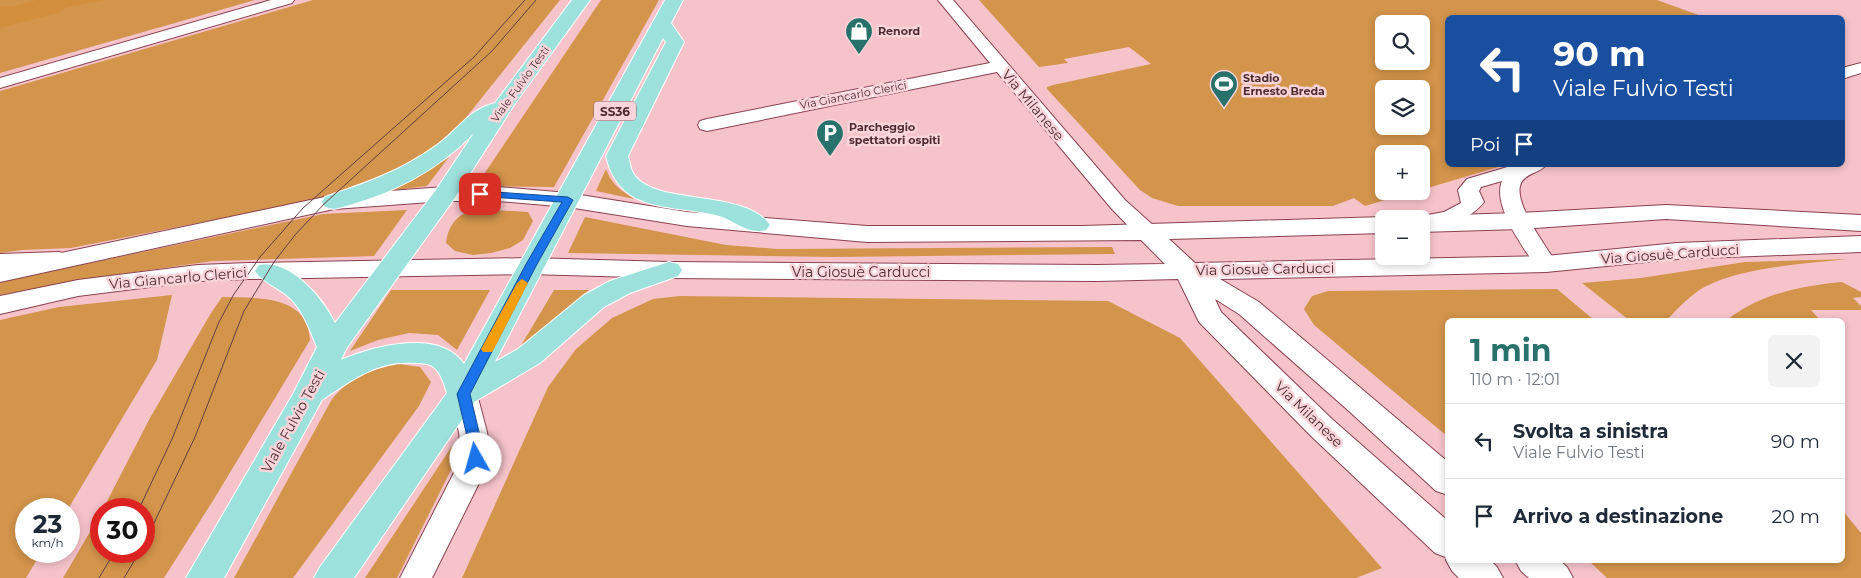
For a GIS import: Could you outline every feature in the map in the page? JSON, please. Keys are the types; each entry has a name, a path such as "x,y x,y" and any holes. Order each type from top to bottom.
{"main road":[{"name":"Viale Fulvio Testi","path":"205,578 309,394 332,347 445,194 504,103 581,0"},
{"name":"SS36","path":"568,200 674,0"},
{"path":"662,23 675,42 617,156 618,167 634,187 662,200 729,210 757,225"},
{"path":"0,274 334,202 389,183 414,170 446,149 472,123 504,103"},
{"path":"334,202 445,194 498,194 568,200 687,219 867,234 1147,232 1375,225"},
{"path":"333,578 464,394 530,266 568,200"},
{"path":"1430,224 1519,221 1666,212 1861,223"},
{"name":"Via Milanese","path":"1147,232 1187,270 1249,308 1445,479"},
{"name":"Via Giosuè Carducci","path":"530,266 669,270 1064,273 1546,264 1677,251 1861,244"},
{"path":"389,270 530,266"},
{"name":"Via Giancarlo Clerici","path":"0,305 78,288 198,273 389,270"},
{"path":"464,394 529,356 594,301 620,287 669,270"},
{"name":"Via Milanese","path":"1187,270 1209,316 1322,428 1445,540"},
{"path":"268,271 300,293 317,315 332,347"},
{"path":"309,394 351,366 387,354 403,352 419,353 443,359 448,363 464,394"},
{"path":"1469,563 1484,578"},
{"path":"1537,563 1554,578"}],"street":[{"path":"0,83 287,0"},
{"name":"Via Milanese","path":"946,0 1118,204 1147,232"},
{"name":"Via Giancarlo Clerici","path":"707,125 1000,66"},
{"path":"1845,73 1861,68"},
{"path":"1430,222 1454,216 1469,208 1473,202 1468,190 1474,183 1529,167"},
{"path":"1531,167 1511,182 1509,191 1519,221 1546,264"},
{"path":"0,260 71,259"},
{"path":"416,578 476,459 473,432 464,394"}],"shaded area":[{"path":"0,0 255,0 0,73"},
{"path":"37,0 105,0 65,8 61,12 0,28 0,7 15,6"},
{"path":"313,0 560,0 444,145 414,166 345,194 71,248 0,253 0,91"},
{"path":"601,0 659,0 554,187 476,186"},
{"name":"Stadio Ernesto Breda","path":"979,0 1657,0 1698,15 1445,15 1445,167 1498,167 1430,187 1430,145 1375,145 1375,200 1385,200 1365,206 1354,198 1333,206 1178,206 1152,198 1140,190 1047,89 1047,87 1053,85 1151,64 1129,47 1064,59 1068,63 1039,67"},
{"path":"449,157 427,186 379,192 403,182"},
{"path":"606,169 614,183 634,199 596,191"},
{"path":"478,209 528,212 533,221 523,240 510,248 473,255 455,251 446,243 449,230 460,216"},
{"path":"407,210 374,256 213,261 86,279 0,295 0,282 323,214"},
{"path":"585,217 726,245 778,249 1112,247 1115,254 834,257 568,253"},
{"path":"1848,259 1770,268 1731,277 1713,283 1698,291 1669,318 1626,318 1582,283 1641,278 1745,262"},
{"path":"1842,282 1861,292 1861,297 1853,298 1861,306 1861,310 1811,310 1818,318 1730,318 1767,298 1811,286"},
{"path":"1557,289 1592,318 1445,318 1445,434 1314,325 1304,309 1312,296 1328,291"},
{"path":"391,290 490,290 457,350 438,335 409,333 378,340 350,351"},
{"path":"554,290 589,290 570,308 519,349"},
{"path":"172,295 157,360 75,498 15,498 15,563 35,563 26,578 0,578 0,320 59,307"},
{"path":"680,296 1108,301 1180,338 1382,568 1356,578 462,578 548,387 576,349 612,318 653,299"},
{"path":"222,297 264,299 278,302 290,306 300,314 307,325 310,340 164,578 63,578 72,563 80,563 80,549 90,532 90,563 155,563 155,498 109,498 150,418"},
{"path":"398,364 420,367 431,382 419,406 293,578 234,578 332,399 354,379 369,372"},
{"path":"452,446 463,446 397,578 365,578"},
{"path":"1845,513 1861,533 1861,578 1607,578 1591,563 1845,563"}],"tram line":[{"path":"144,498 172,439 219,322 234,294 260,257 303,208 474,57 525,0"},
{"path":"155,521 195,437 244,311 274,262 295,235 324,204 492,51 536,0"},
{"path":"99,578 108,563"},
{"path":"124,578 133,563"}],"slow traffic":[{"path":"487,349 522,283"}],"place":[{"name":"Renord","path":"859,55"},
{"name":"Stadio Ernesto Breda","path":"1224,108"},
{"name":"Parcheggio spettatori ospiti","path":"830,157"}],"route":[{"path":"476,459 473,432 464,394 530,266 568,200 480,194"}]}
